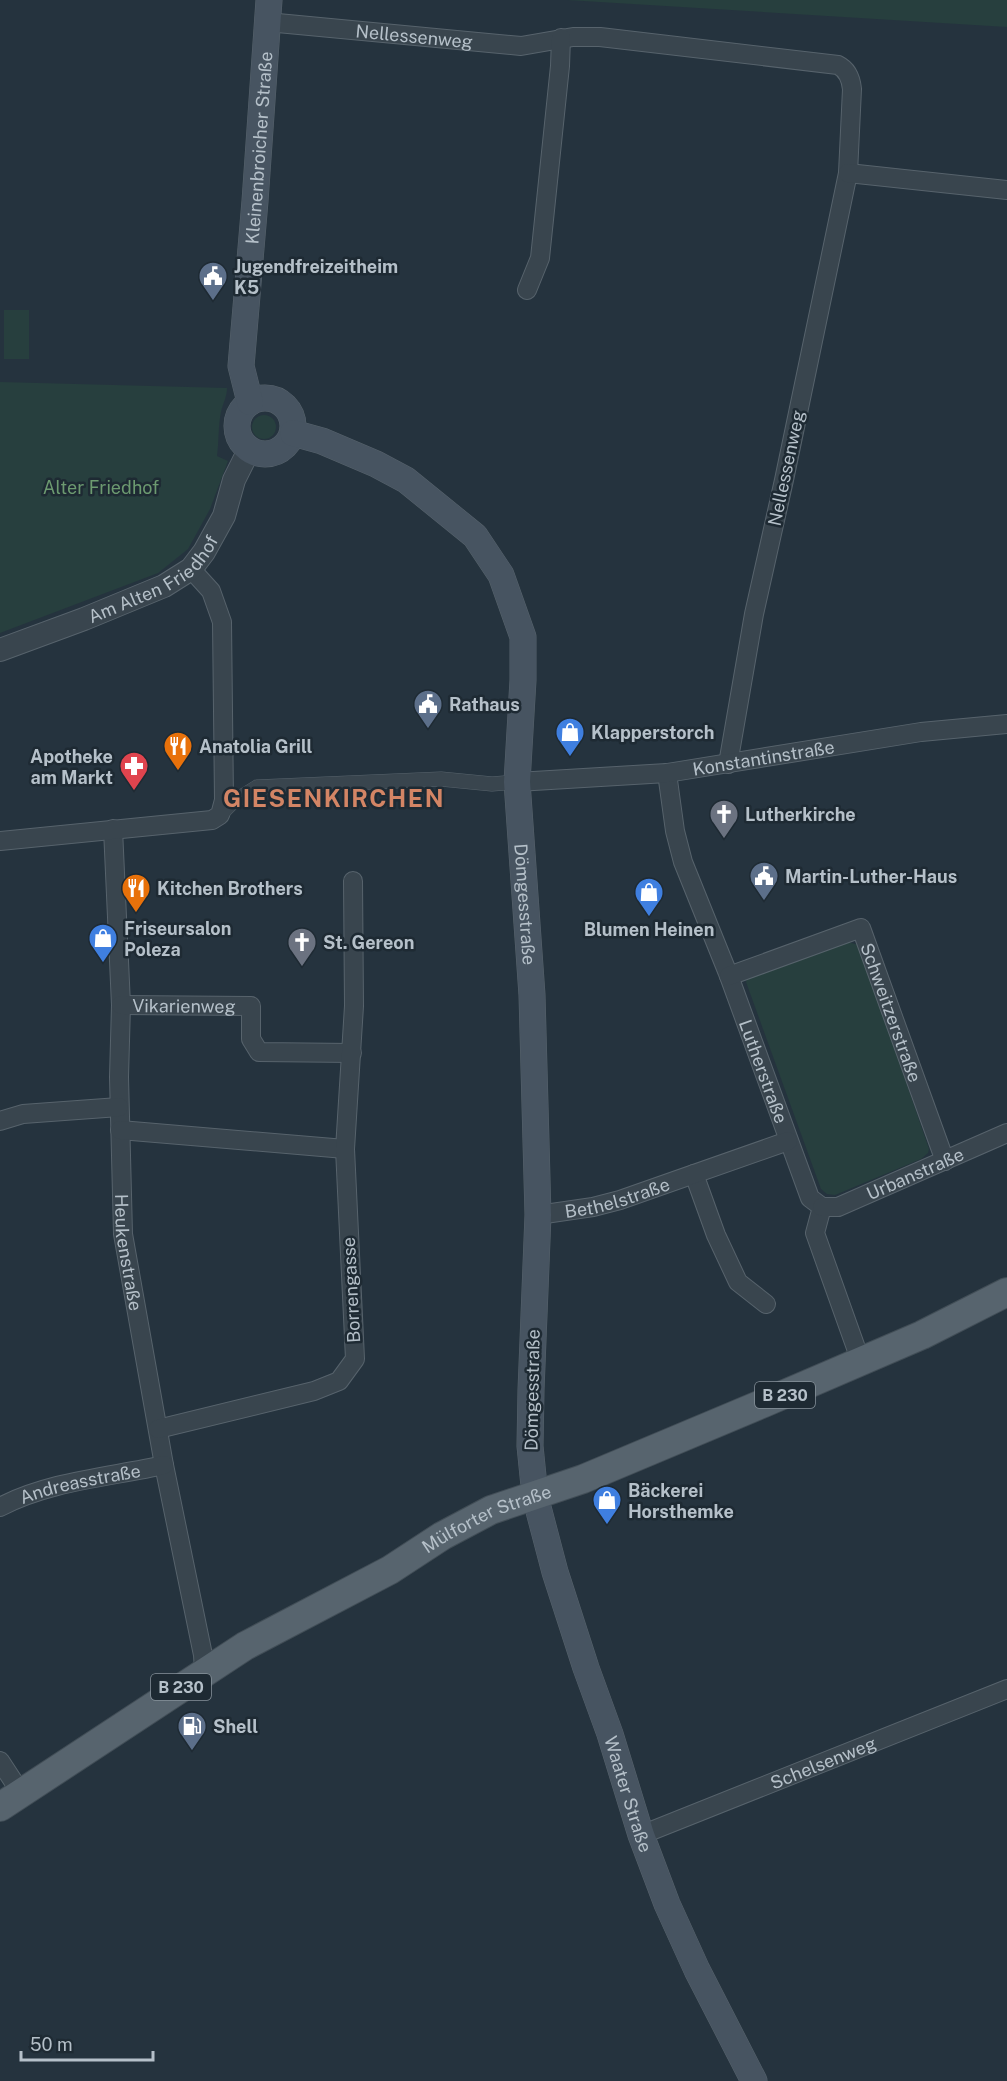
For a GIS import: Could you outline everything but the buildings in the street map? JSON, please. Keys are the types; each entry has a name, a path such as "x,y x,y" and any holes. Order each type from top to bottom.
{"main road":[{"name":"Kleinenbroicher Straße","path":"250,402 241,366 255,212 268,11"},
{"path":"266,398 282,403 292,417 293,433 285,446 272,454 264,455 249,450 239,438 236,429 239,414 250,402 266,398"},
{"name":"Dömgesstraße","path":"293,433 333,446 376,464 406,480 475,536 501,574 524,637 523,680 505,783 532,995 538,1215 531,1390 531,1446 535,1496"},
{"name":"Mülforter Straße","path":"10,1800 245,1646 390,1570 442,1536 491,1510 604,1471 922,1335 1007,1292"},
{"name":"Waater Straße","path":"535,1496 563,1598 610,1734 641,1835 667,1904 692,1960 754,2081"}],"street":[{"name":"Nellessenweg","path":"268,11 521,46 561,38 600,37 838,65 843,67 851,79 848,173 754,614 728,764"},
{"path":"527,291 540,258 561,38"},
{"path":"848,173 1007,190"},
{"name":"Am Alten Friedhof","path":"0,650 164,586 191,569 204,552 224,516 234,480 249,450"},
{"path":"191,569 212,591 222,622 224,800 220,815"},
{"name":"Konstantinstraße","path":"505,783 667,773 921,732 1007,724"},
{"name":"Lutherstraße","path":"667,773 675,831 683,862 729,976 810,1198 822,1207"},
{"path":"0,841 212,820 233,802 257,787 441,779 505,783"},
{"name":"Heukenstraße","path":"113,829 121,1005 119,1107 123,1234 164,1465 203,1655 204,1671"},
{"name":"Borrengasse","path":"158,1429 314,1391 339,1381 355,1359 345,1149 354,1006 352,880"},
{"name":"Schweitzerstraße","path":"729,976 861,928 945,1161"},
{"name":"Vikarienweg","path":"121,1005 251,1006 251,1039 259,1052 352,1053"},
{"path":"0,1121 23,1114 119,1107"},
{"path":"120,1130 345,1149"},
{"name":"Urbanstraße","path":"822,1207 838,1207 1007,1133"},
{"name":"Bethelstraße","path":"538,1215 593,1207 620,1200 788,1141"},
{"name":"Bethelstraße","path":"694,1174 716,1235 738,1282 766,1304"},
{"path":"822,1207 814,1233 861,1362"},
{"name":"Andreasstraße","path":"0,1508 22,1496 68,1484 164,1465"},
{"name":"Schelsenweg","path":"641,1835 1007,1689"},
{"path":"0,1761 10,1800"}],"green space":[{"path":"567,0 1007,0 1007,27"},
{"path":"4,310 29,310 29,359 4,359"},
{"name":"Alter Friedhof","path":"0,382 227,388 220,417 217,456 228,461 210,509 188,549 158,573 0,633"},
{"path":"264,415 269,416 275,422 275,432 269,438 264,439 259,438 253,432 252,427 253,422 259,416"},
{"path":"843,941 859,945 929,1149 921,1159 835,1195 827,1194 821,1189 746,982 749,975"}],"place":[{"name":"Jugendfreizeitheim K5","path":"213,302"},
{"name":"Rathaus","path":"428,730"},
{"name":"Klapperstorch","path":"570,758"},
{"name":"Anatolia Grill","path":"178,772"},
{"name":"Apotheke am Markt","path":"134,792"},
{"name":"Lutherkirche","path":"724,840"},
{"name":"Martin-Luther-Haus","path":"764,902"},
{"name":"Kitchen Brothers","path":"136,914"},
{"name":"Blumen Heinen","path":"649,918"},
{"name":"Friseursalon Poleza","path":"103,964"},
{"name":"St. Gereon","path":"302,968"},
{"name":"Bäckerei Horsthemke","path":"607,1526"},
{"name":"Shell","path":"192,1752"}],"district":[{"name":"GIESENKIRCHEN","path":"334,798"}]}
